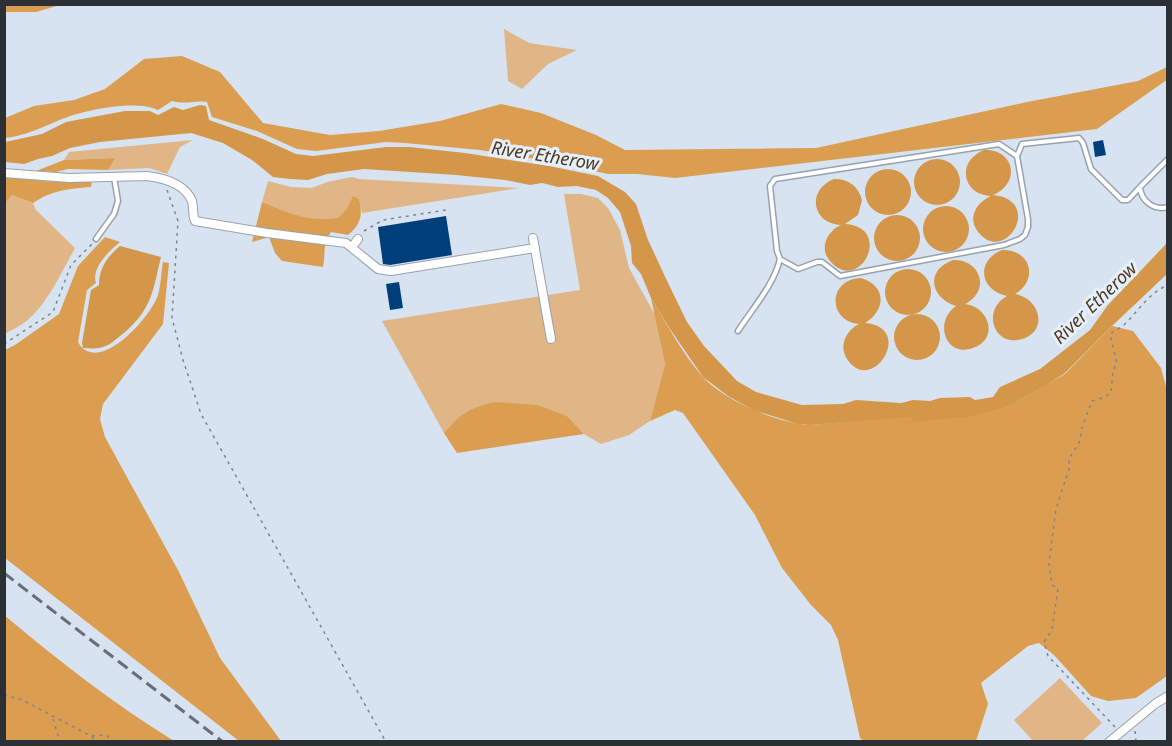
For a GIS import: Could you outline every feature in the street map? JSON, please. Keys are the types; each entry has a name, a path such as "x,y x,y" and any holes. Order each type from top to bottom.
{"street":[{"path":"4,173 69,178 159,177 173,182 189,197 192,201 193,217 199,222 346,243 378,269 391,272 535,248"},
{"path":"534,238 551,339"},
{"path":"352,247 358,239"},
{"path":"1109,741 1167,696"}],"lane":[{"path":"780,259 798,269 822,262 840,276 1012,243 1025,235 1028,219 1017,156 1022,144 1079,138 1083,143 1091,169 1122,200 1128,200 1167,159"},
{"path":"738,331 779,266 770,186 776,179 999,144 1017,156"},
{"path":"96,238 114,214 118,201 114,176"},
{"path":"1140,188 1141,195 1152,207 1162,209 1167,207"}],"path":[{"path":"159,177 167,188 178,221 172,318 201,414 386,741"},
{"path":"358,239 365,231 383,220 446,210"},
{"path":"4,344 53,312 71,265 96,238"},
{"path":"1120,732 1048,656 1045,649 1044,642 1052,630 1058,588 1052,585 1049,563 1056,509 1069,469 1069,459 1080,441 1088,407 1092,401 1105,397 1111,392 1113,371 1117,363 1110,335 1125,324 1148,297 1167,285"},
{"path":"4,695 22,700 91,736 96,741"},
{"path":"53,718 60,741"},
{"path":"91,736 106,735 116,741"}],"shaded area":[{"path":"4,5 60,5 36,12 5,12"},
{"path":"504,29 529,43 577,50 548,64 522,89 508,81"},
{"path":"182,56 220,72 263,123 330,135 379,131 440,121 501,104 541,113 596,135 625,150 816,148 1027,102 1138,81 1167,67 1168,79 1097,129 675,178 608,174 480,150 405,143 386,142 316,151 297,149 257,131 212,117 207,102 172,101 158,110 137,106 96,109 27,133 5,138 5,118 34,106 74,100 105,89 144,59"},
{"path":"200,105 206,106 209,120 263,139 296,154 313,156 386,147 410,147 465,153 598,176 625,192 636,204 648,240 669,285 687,322 704,346 737,381 756,392 802,405 843,404 856,400 901,403 940,398 970,397 975,400 993,397 1000,387 1040,369 1090,330 1108,305 1167,243 1167,274 1065,373 1009,406 968,417 909,422 913,417 798,424 753,410 728,396 703,377 670,329 651,298 641,274 632,263 631,246 620,212 608,198 596,190 577,186 558,187 542,183 530,185 456,175 364,169 327,174 308,180 273,177 252,160 223,143 191,133 100,142 70,148 24,164 5,162 5,142 42,134 66,122 125,111 150,111 158,115 174,107 183,110"},
{"path":"193,140 180,147 167,174 149,168 108,170 114,158 64,160 69,152"},
{"path":"984,150 1002,155 1011,168 1008,183 993,195 1008,199 1016,208 1018,218 1009,236 1000,241 989,241 979,233 973,222 978,206 991,196 974,190 966,177 966,169 975,155"},
{"path":"115,158 108,170 36,171 64,160"},
{"path":"937,159 953,166 960,182 953,198 937,205 921,198 914,182 921,166"},
{"path":"888,169 904,176 911,192 904,208 888,215 872,208 865,192 872,176"},
{"path":"5,177 55,182 92,180 91,187 60,191 33,203 12,195 5,203"},
{"path":"352,177 519,188 362,213 359,199 339,218 329,221 309,220 262,202 268,181 291,187 312,188 327,182"},
{"path":"834,179 852,184 862,200 858,215 845,224 860,228 868,236 870,246 861,265 852,270 842,270 831,262 825,252 828,236 841,225 824,219 816,206 816,198 825,184"},
{"path":"564,194 581,194 598,198 608,208 620,230 629,268 655,315 665,364 650,421 629,435 601,444 584,434 567,416 453,423 444,433 382,321 580,290"},
{"path":"12,195 33,203 36,210 75,248 40,307 23,324 5,334 4,203"},
{"path":"353,196 359,199 361,215 358,223 348,235 331,232 325,245 323,267 282,261 275,253 269,237 252,242 262,202 299,216 327,219 338,218 347,209"},
{"path":"946,206 962,213 969,229 962,245 946,252 930,245 923,229 930,213"},
{"path":"897,215 913,222 920,238 913,254 897,261 881,254 874,238 881,222"},
{"path":"105,237 120,242 102,260 96,272 96,283 87,290 78,342 87,351 98,353 110,348 135,329 158,295 163,262 169,263 163,324 103,404 100,419 105,437 179,572 220,658 281,741 239,741 5,558 5,350 59,314 78,266"},
{"path":"120,246 161,257 150,298 134,324 114,341 101,348 83,348 91,290 99,285 100,273 105,263"},
{"path":"1002,250 1020,254 1028,266 1027,281 1023,288 1015,294 1024,297 1035,308 1038,322 1036,329 1022,339 1004,338 994,326 994,310 1007,296 991,288 984,275 988,261"},
{"path":"953,260 963,261 976,270 980,284 978,292 965,304 974,306 980,311 988,324 986,338 981,344 964,350 956,348 946,337 945,321 956,306 941,297 934,284 938,270"},
{"path":"908,269 924,276 931,292 924,308 908,315 892,308 885,292 892,276"},
{"path":"861,278 876,287 881,299 877,312 865,323 880,327 887,336 888,346 884,357 868,370 857,369 844,354 845,338 859,324 841,316 836,300 837,292 842,285 850,280"},
{"path":"651,298 688,358 712,385 752,409 783,420 810,425 914,416 910,421 1009,406 1065,374 1112,326 1133,331 1161,368 1167,390 1167,676 1136,698 1108,701 1091,696 1054,655 1039,643 1028,646 981,683 988,704 976,741 864,741 860,738 838,640 831,625 811,605 782,568 755,515 683,413 675,410 650,421 665,364"},
{"path":"917,314 933,321 940,337 933,353 917,360 901,353 894,337 901,321"},
{"path":"494,402 537,405 567,416 584,434 457,453 444,433 466,412"},
{"path":"4,615 87,681 174,741 5,741"},
{"path":"1060,678 1102,723 1082,741 1033,741 1014,720"}],"building":[{"path":"1103,140 1106,155 1095,157 1093,142"},
{"path":"446,216 452,255 390,265 383,264 378,227"},
{"path":"399,282 403,308 390,310 386,284"}],"railway":[{"path":"4,573 223,742"}],"water label":[{"name":"River Etherow","path":"545,156"},
{"name":"River Etherow","path":"1095,303"}]}
